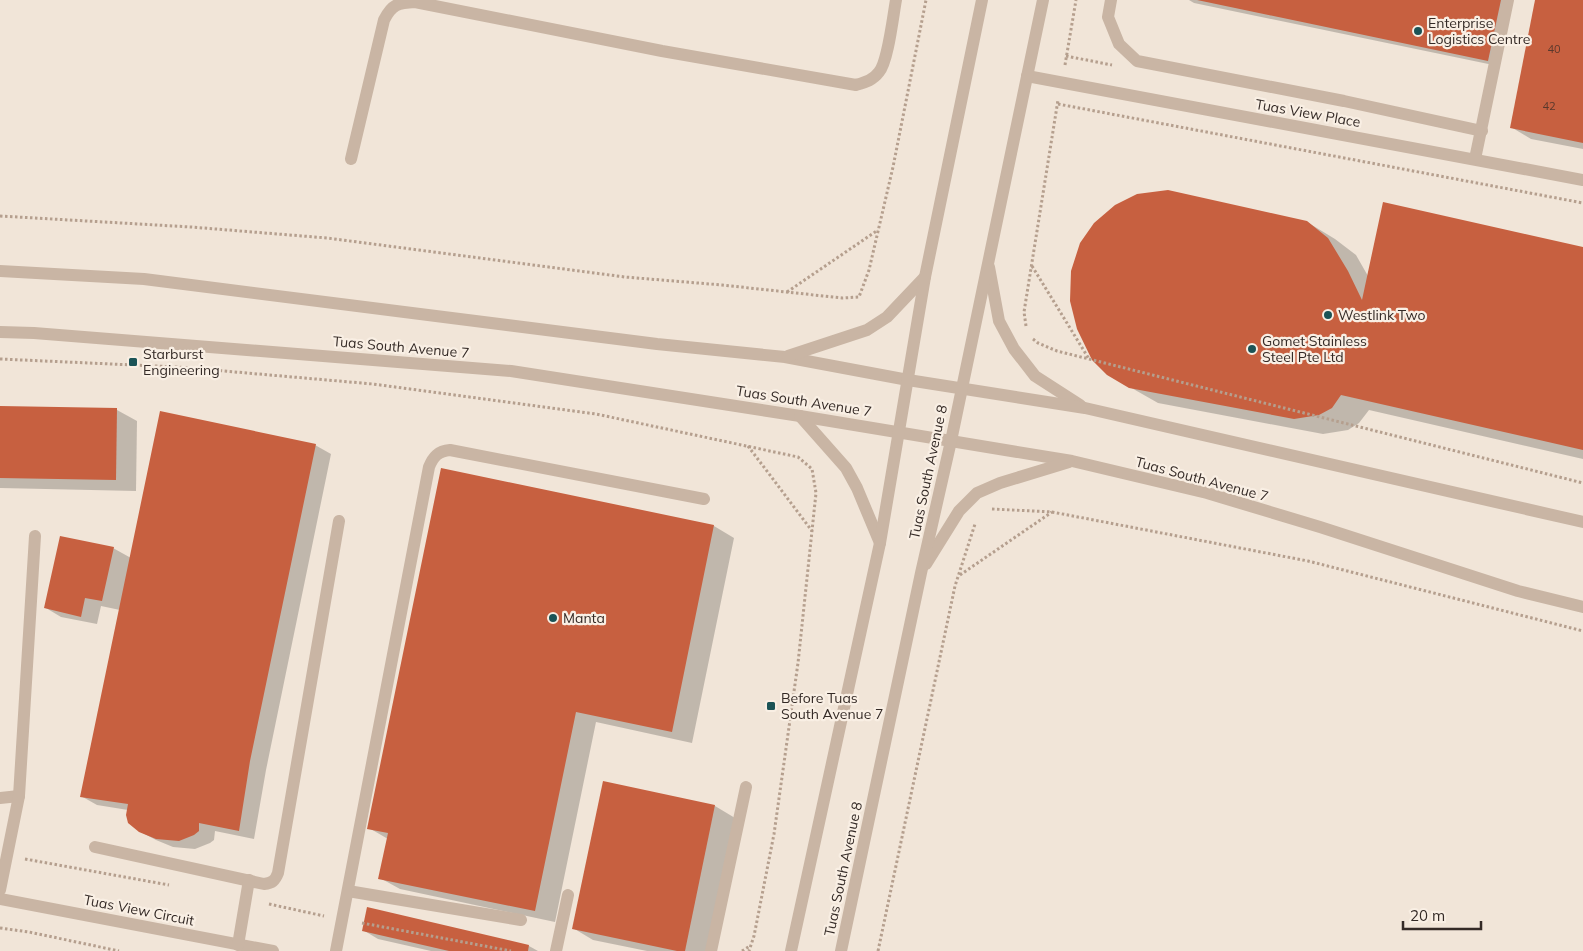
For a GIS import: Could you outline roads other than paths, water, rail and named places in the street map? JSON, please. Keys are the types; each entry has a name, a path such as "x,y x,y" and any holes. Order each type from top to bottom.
{"street":[{"path":"350,159 384,20 389,9 400,3 415,2 456,5 662,51 856,86 870,81 881,70 886,54 896,0"},
{"path":"791,951 880,543 925,277 982,0"},
{"name":"Tuas South Avenue 8","path":"841,951 951,441 1043,0"},
{"path":"1111,0 1108,17 1119,44 1137,61 1344,101 1482,131"},
{"path":"1476,159 1508,0"},
{"name":"Tuas View Place","path":"1027,76 1583,180"},
{"path":"988,259 999,321 1014,349 1035,376 1085,408"},
{"path":"0,271 144,279 656,344 785,357 908,380 1085,408 1583,522"},
{"path":"785,357 867,330 887,317 925,277"},
{"name":"Tuas South Avenue 7","path":"0,332 34,333 511,371 1072,461 1207,493 1320,527 1518,591 1583,607"},
{"path":"800,416 846,468 857,488 880,543"},
{"path":"336,951 429,468 435,456 442,451 450,450 704,499"},
{"path":"921,573 959,511 977,493 1000,483 1072,461"},
{"path":"95,847 270,884 275,880 278,874 339,521"},
{"path":"0,890 19,796 36,536"},
{"path":"711,951 746,787"},
{"path":"0,798 19,796"},
{"path":"238,944 249,880"},
{"path":"348,891 521,920"},
{"path":"558,951 568,895"},
{"name":"Tuas View Circuit","path":"0,899 273,951"}],"place":[{"name":"Enterprise Logistics Centre","path":"1418,31"},
{"name":"Westlink Two","path":"1328,315"},
{"name":"Gomet Stainless Steel Pte Ltd","path":"1252,349"},
{"name":"Starburst Engineering","path":"133,362"},
{"name":"Manta","path":"553,618"},
{"name":"Before Tuas South Avenue 7","path":"771,706"}]}
